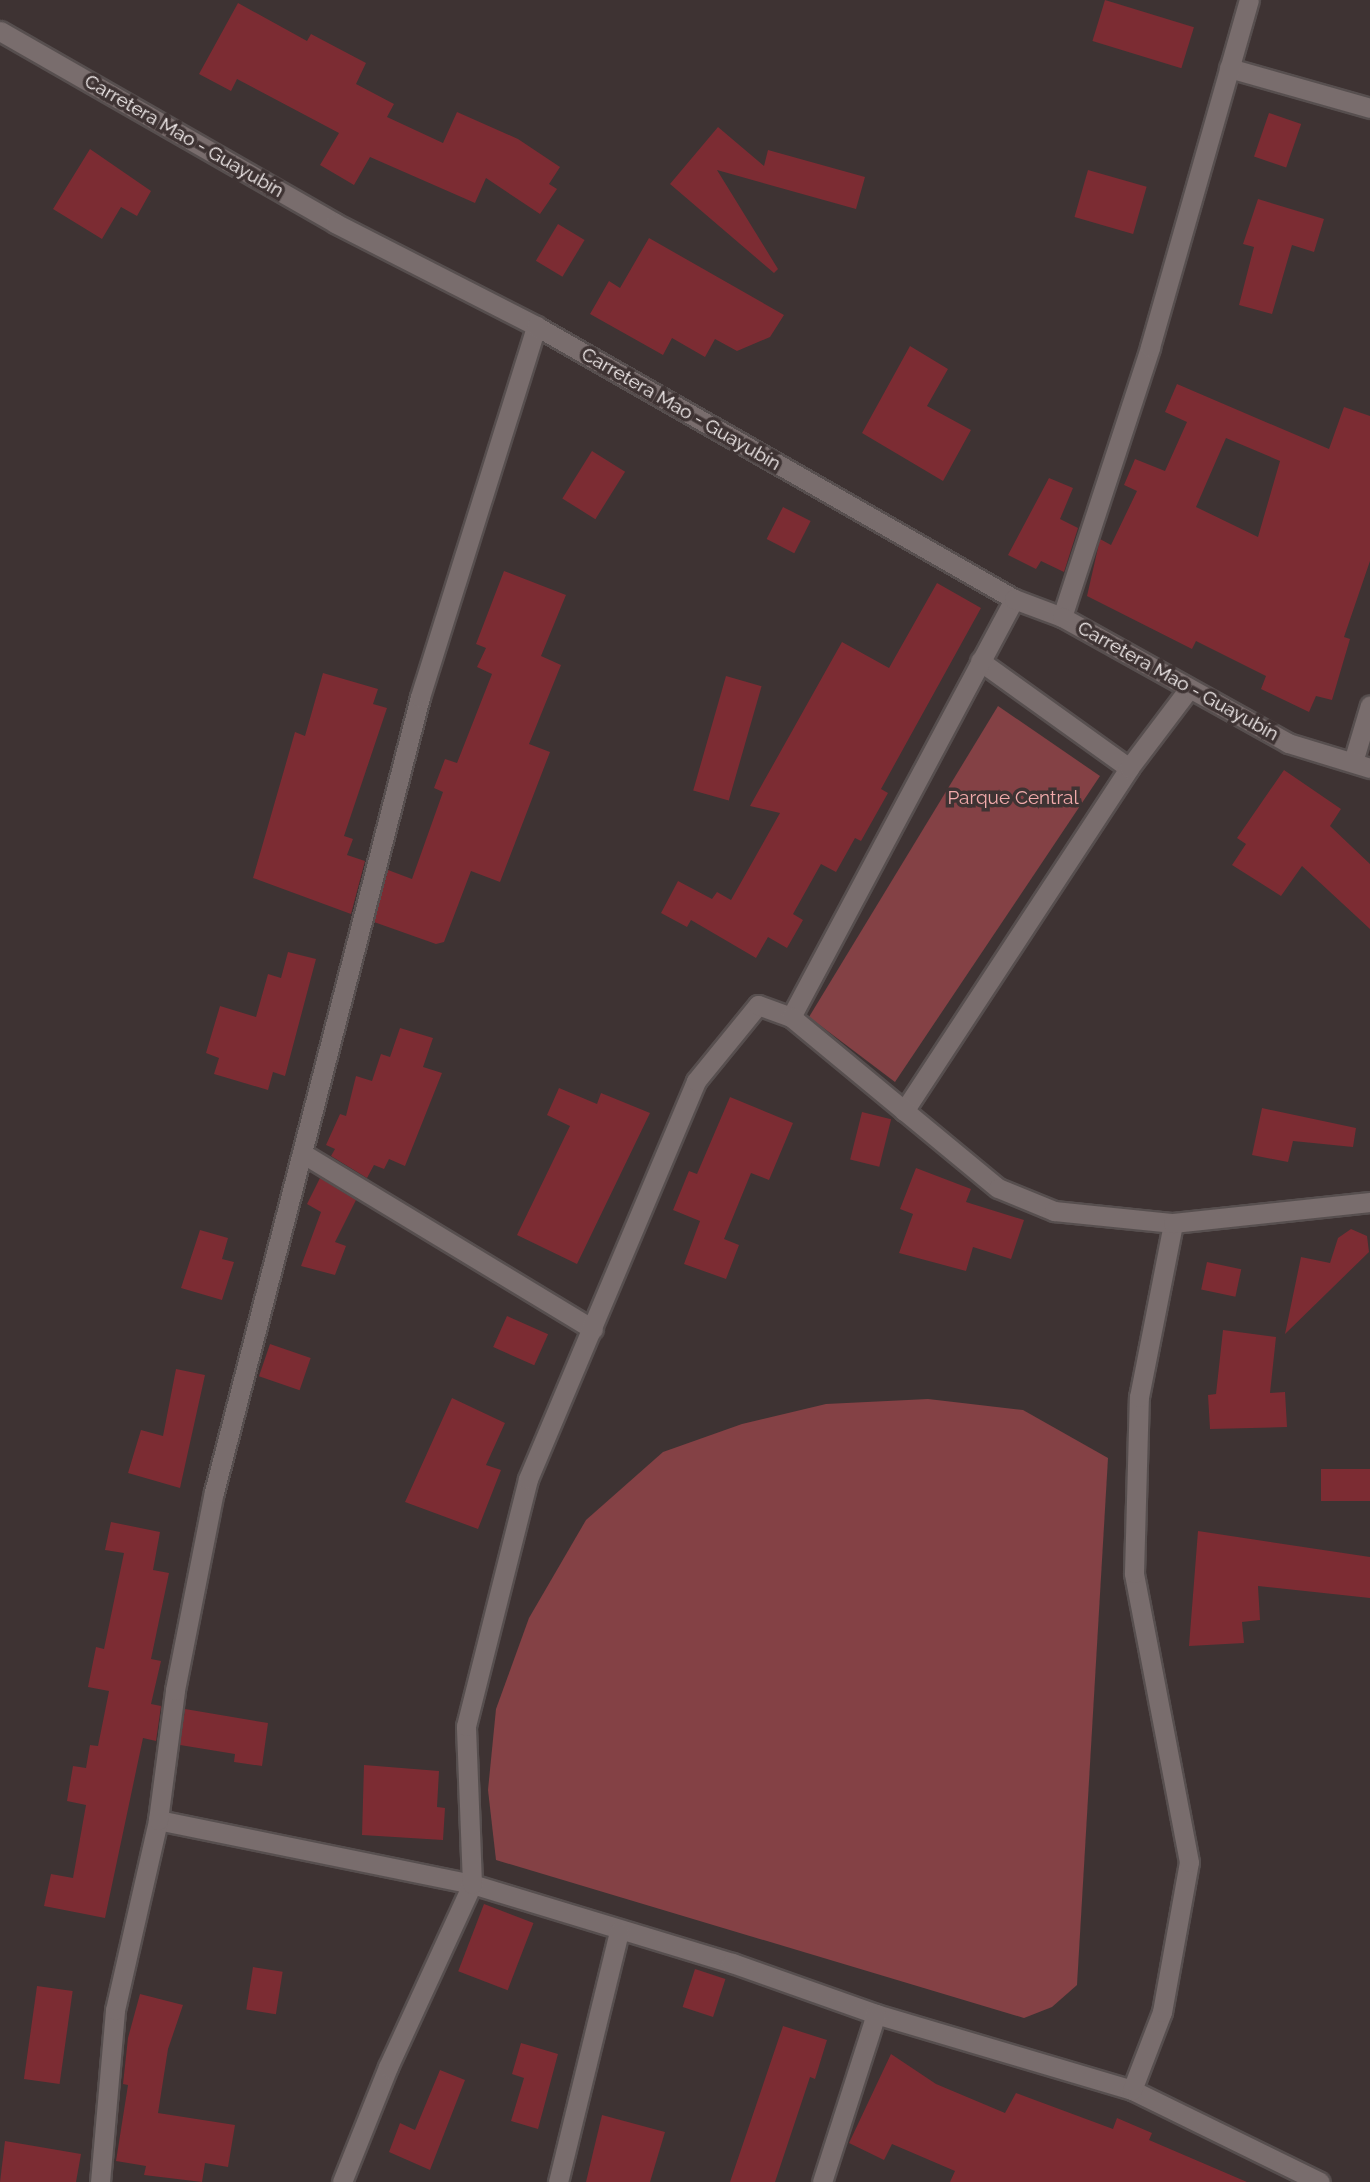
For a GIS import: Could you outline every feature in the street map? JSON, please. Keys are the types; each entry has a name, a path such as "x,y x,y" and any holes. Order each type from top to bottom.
{"street":[{"path":"1062,617 1146,359 1249,0"},
{"name":"Carretera Mao - Guayubín","path":"0,31 335,223 536,326 1014,599 1062,617 1188,690 1288,743 1362,765"},
{"path":"1229,68 1370,108"},
{"path":"100,2182 115,2010 158,1820 175,1690 214,1492 420,697 536,326"},
{"path":"790,1017 1014,599"},
{"path":"980,661 1129,768"},
{"path":"904,1111 1129,768 1188,690"},
{"path":"1362,765 1370,705"},
{"path":"342,2182 387,2067 472,1884 466,1726 475,1672 528,1479 696,1080 758,1005 790,1017 998,1188 1054,1211 1173,1223 1370,1202"},
{"path":"302,1153 593,1329"},
{"path":"1132,2090 1162,2012 1189,1861 1134,1573 1139,1397 1173,1223"},
{"path":"158,1820 472,1884 876,2014 1132,2090 1320,2182"},
{"path":"558,2182 619,1931"},
{"path":"821,2182 876,2014"}],"green space":[{"name":"Parque Central","path":"998,706 1100,776 895,1082 809,1017"},
{"path":"928,1399 1023,1410 1108,1458 1077,1985 1052,2007 1024,2018 496,1860 488,1790 496,1709 529,1618 586,1520 663,1452 742,1424 826,1404"}],"building":[{"path":"1105,0 1194,27 1181,68 1092,41"},
{"path":"238,3 307,41 311,34 366,63 356,84 394,104 387,117 443,143 457,112 518,139 560,167 549,184 557,189 540,214 486,178 475,203 370,157 354,185 320,165 339,133 237,79 231,91 199,74"},
{"path":"1269,113 1301,124 1286,168 1254,156"},
{"path":"718,127 764,166 768,150 865,177 856,209 717,170 778,269 774,273 670,184"},
{"path":"90,149 151,191 137,216 121,207 102,239 53,209"},
{"path":"1088,170 1147,187 1133,234 1074,217"},
{"path":"1258,199 1324,219 1314,252 1292,245 1272,314 1239,305 1254,247 1243,244"},
{"path":"558,224 585,240 562,277 536,261"},
{"path":"649,238 784,315 770,337 737,351 715,339 705,357 672,338 663,355 590,314 609,281 620,288"},
{"path":"910,346 948,369 927,406 971,430 943,481 862,433"},
{"path":"1177,384 1329,449 1344,407 1370,416 1370,561 1344,637 1350,639 1332,700 1316,696 1309,712 1261,689 1266,676 1196,641 1192,649 1087,596 1100,539 1111,545 1137,491 1124,485 1135,459 1165,471 1187,422 1165,412","holes":["1226,438 1280,461 1258,537 1196,507"]},
{"path":"592,451 625,472 595,519 562,498"},
{"path":"1049,478 1073,488 1060,519 1078,528 1064,572 1041,561 1036,569 1008,555"},
{"path":"783,507 811,521 794,553 767,539"},
{"path":"504,571 566,595 541,656 561,665 529,744 550,752 500,882 471,871 444,942 436,944 374,922 388,870 412,879 443,792 434,788 445,759 457,763 492,674 477,667 486,648 476,644"},
{"path":"937,583 981,608 881,789 888,793 861,841 855,838 836,872 821,864 793,914 803,920 787,948 768,937 756,958 691,920 687,927 661,913 678,881 712,899 717,892 731,900 780,813 750,806 842,642 889,668"},
{"path":"323,673 378,689 373,704 387,708 344,836 353,839 347,855 365,861 351,914 253,878 295,732 305,736"},
{"path":"726,676 762,686 729,801 693,790"},
{"path":"1284,770 1341,809 1330,826 1370,864 1370,929 1302,866 1281,896 1232,865 1246,844 1237,838"},
{"path":"288,952 316,959 285,1076 273,1072 268,1090 214,1074 219,1058 206,1053 220,1006 256,1017 268,974 281,978"},
{"path":"400,1028 433,1038 423,1067 442,1073 405,1166 389,1159 384,1169 374,1165 367,1178 331,1156 335,1149 326,1145 340,1114 346,1116 356,1076 372,1081 381,1054 390,1057"},
{"path":"559,1088 597,1104 601,1093 650,1113 577,1264 517,1235 570,1126 547,1115"},
{"path":"730,1097 793,1123 769,1180 751,1173 724,1239 739,1245 726,1279 684,1264 700,1221 673,1210 689,1171 697,1174"},
{"path":"1262,1108 1356,1128 1353,1147 1293,1141 1288,1162 1252,1155"},
{"path":"862,1112 891,1119 879,1167 850,1160"},
{"path":"916,1168 971,1189 966,1202 1024,1220 1011,1259 973,1247 966,1271 899,1253 913,1214 900,1209"},
{"path":"320,1178 356,1200 335,1242 346,1246 335,1275 301,1266 321,1212 307,1204"},
{"path":"1351,1229 1367,1236 1369,1252 1285,1334 1301,1257 1330,1263 1338,1238"},
{"path":"200,1230 228,1238 222,1259 234,1262 222,1300 181,1288"},
{"path":"1207,1262 1241,1269 1235,1297 1201,1289"},
{"path":"507,1316 548,1334 534,1365 493,1347"},
{"path":"1223,1330 1276,1337 1270,1393 1285,1392 1287,1427 1210,1429 1208,1395 1216,1394"},
{"path":"270,1344 311,1358 300,1390 259,1376"},
{"path":"176,1369 205,1375 180,1488 128,1473 141,1430 163,1436"},
{"path":"452,1398 505,1423 486,1465 501,1470 478,1529 405,1502"},
{"path":"1321,1469 1370,1469 1370,1501 1321,1501"},
{"path":"111,1522 160,1532 153,1570 169,1573 151,1659 161,1661 151,1704 161,1706 156,1741 143,1738 105,1918 44,1906 51,1874 73,1878 86,1805 67,1801 73,1766 86,1768 90,1745 98,1746 109,1691 88,1687 96,1647 104,1649 124,1553 105,1550"},
{"path":"1198,1531 1370,1557 1370,1598 1258,1586 1260,1620 1242,1622 1244,1643 1189,1646"},
{"path":"185,1709 268,1723 262,1766 234,1762 235,1754 180,1745"},
{"path":"364,1765 439,1771 437,1807 445,1808 443,1840 362,1835"},
{"path":"484,1904 533,1923 508,1990 458,1971"},
{"path":"253,1967 283,1972 276,2014 246,2009"},
{"path":"695,1969 725,1979 713,2017 683,2007"},
{"path":"37,1986 73,1991 60,2084 24,2079"},
{"path":"140,1994 183,2005 168,2049 158,2113 235,2125 228,2167 205,2163 202,2182 144,2175 146,2166 116,2161 128,2085 123,2084 128,2038"},
{"path":"783,2026 827,2040 815,2079 810,2077 775,2182 730,2182"},
{"path":"521,2043 558,2054 538,2129 511,2121 524,2078 512,2074"},
{"path":"891,2054 936,2084 1005,2113 1016,2093 1113,2129 1117,2118 1152,2133 1149,2140 1247,2182 950,2182 955,2171 892,2144 884,2160 849,2143"},
{"path":"440,2070 465,2080 430,2170 389,2152 400,2123 415,2130"},
{"path":"602,2115 665,2132 650,2182 586,2182"},
{"path":"5,2141 81,2154 76,2182 0,2182"}]}
